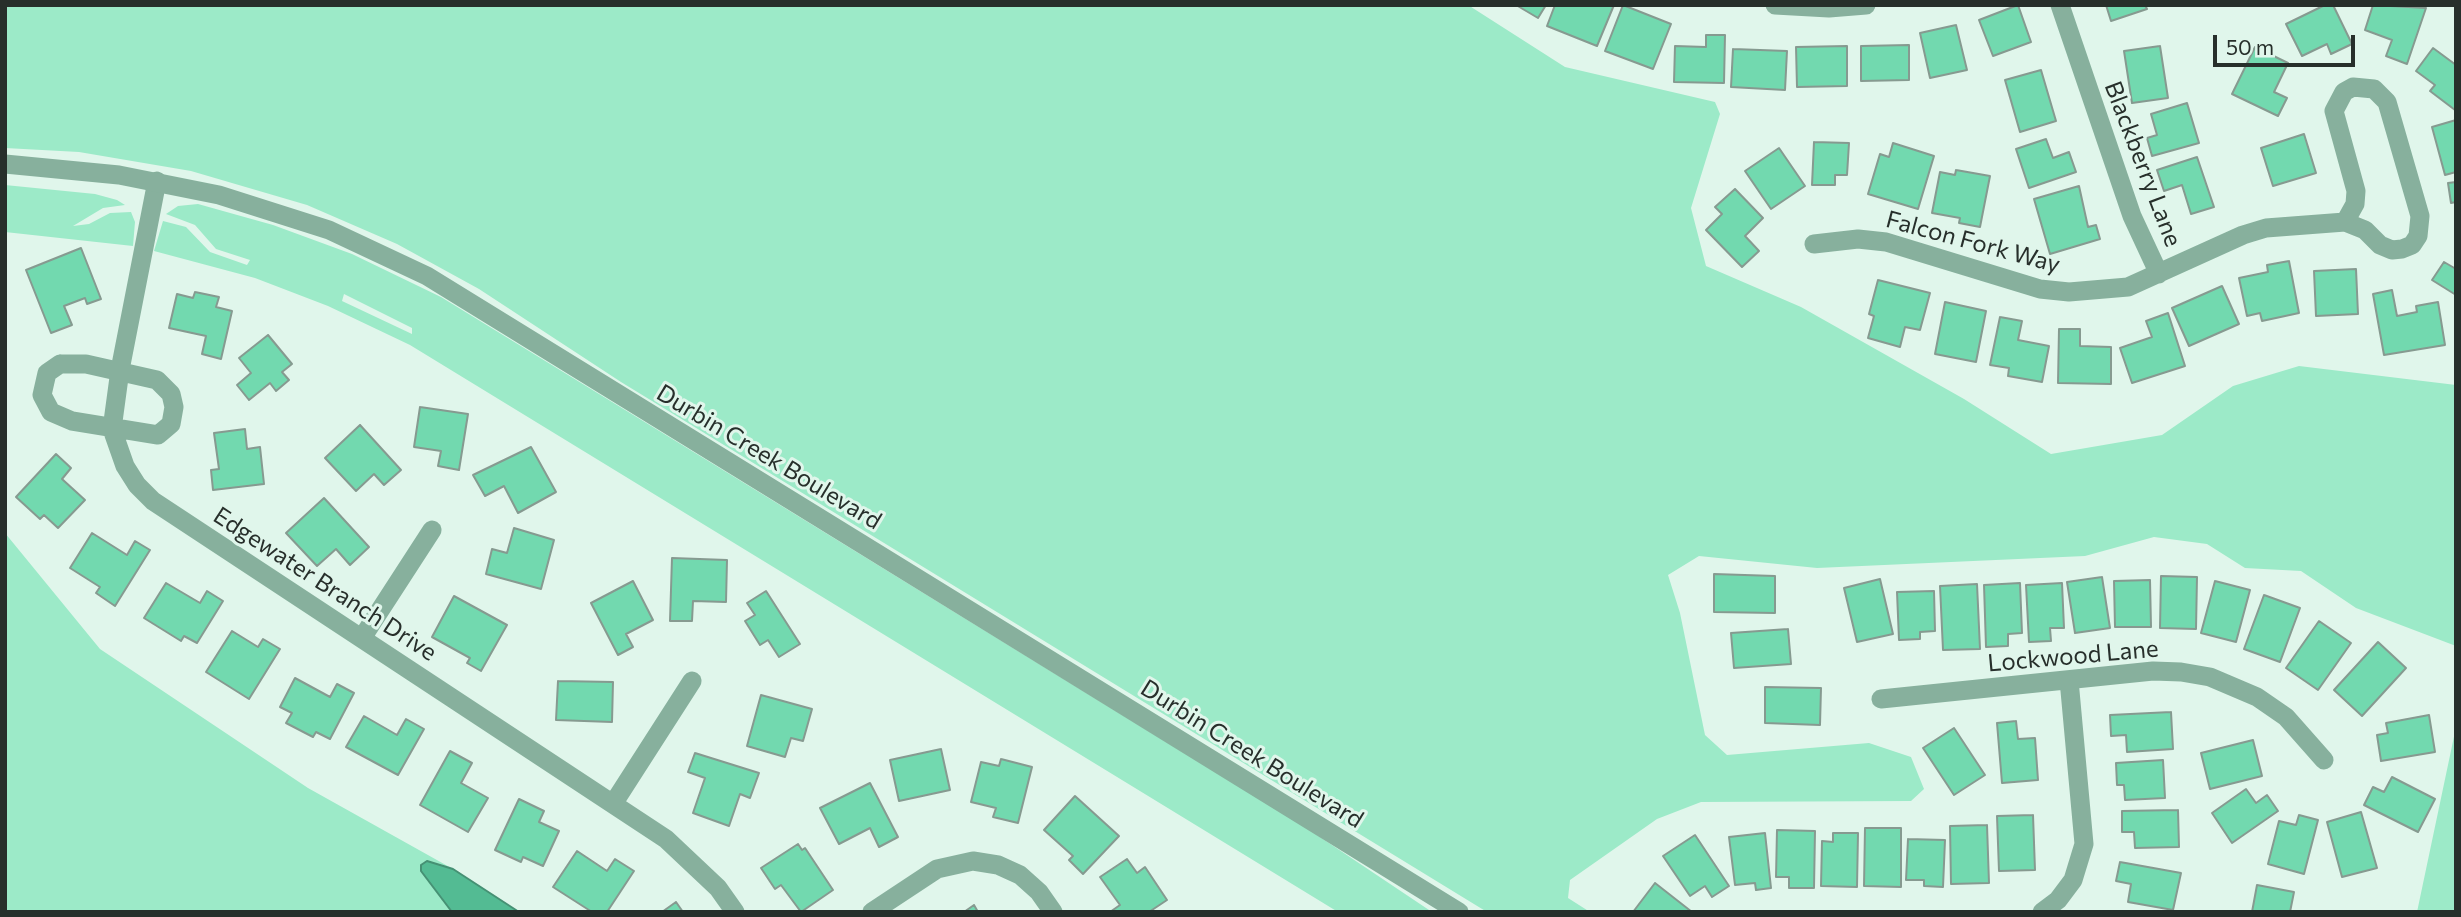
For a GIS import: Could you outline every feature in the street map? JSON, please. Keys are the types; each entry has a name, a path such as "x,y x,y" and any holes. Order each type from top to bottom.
{"street":[{"path":"1775,5 1829,8 1866,5"},
{"name":"Blackberry Lane","path":"2060,5 2132,216 2159,274 2243,235 2266,228 2345,222"},
{"path":"2353,87 2374,89 2387,102 2421,227 2412,245 2392,250 2380,245 2365,230 2345,222 2355,204 2356,191 2334,111 2344,92 2353,87"},
{"name":"Durbin Creek Boulevard","path":"5,164 157,181 278,212 379,251 427,276 1460,912"},
{"name":"Edgewater Branch Drive","path":"157,181 120,370 112,429 125,466 153,501 666,839 700,869 735,912"},
{"name":"Falcon Fork Way","path":"1814,244 1857,239 1886,242 2040,289 2069,292 2128,286 2159,274"},
{"path":"60,364 86,364 120,370 157,380 170,394 174,407 171,424 158,435 72,421 51,412 42,395 47,373 60,364"},
{"path":"362,638 432,530"},
{"name":"Lockwood Lane","path":"1881,699 2153,671 2210,677 2257,697 2286,717 2324,760"},
{"path":"2043,912 2058,900 2073,880 2084,844 2069,680"},
{"path":"613,803 692,681"},
{"path":"872,912 937,869 973,861 998,865 1020,876 1039,892 1053,912"}],"shaded area":[{"path":"5,5 1468,5 1565,67 1715,102 1720,114 1691,208 1706,266 1801,307 1964,399 2051,454 2162,435 2233,386 2299,366 2456,385 2456,646 2356,608 2301,571 2245,568 2207,544 2154,537 2085,556 1817,568 1699,556 1668,575 1680,613 1705,735 1727,755 1869,743 1911,757 1924,789 1911,801 1701,802 1657,819 1570,880 1568,898 1590,912 1487,912 621,382 479,289 397,244 307,205 191,171 79,152 5,148"},
{"path":"5,185 95,194 117,200 125,205 103,208 73,226 89,224 110,213 131,212 135,222 133,246 5,232"},
{"path":"198,204 273,225 352,254 441,297 1308,829 1432,912 1338,912 410,345 328,306 255,278 154,251 163,221 186,227 210,252 247,265 250,260 216,249 195,225 166,214 178,206","holes":["344,294 412,328 412,334 342,301"]},
{"path":"5,533 100,649 308,788 453,869 424,862 425,877 452,912 5,912"},
{"path":"2456,727 2456,912 2417,912"},
{"path":"427,861 453,869 519,912 452,912 421,871 421,865"}],"building":[{"path":"1516,5 1546,5 1538,18"},
{"path":"1555,5 1614,5 1597,46 1547,26"},
{"path":"1623,5 1671,24 1653,69 1605,51"},
{"path":"2018,5 2031,42 1993,56 1979,20"},
{"path":"2106,5 2145,5 2147,9 2111,21"},
{"path":"2325,5 2333,5 2352,44 2331,54 2327,44 2302,56 2286,24"},
{"path":"2373,5 2426,8 2407,64 2386,56 2392,40 2365,30"},
{"path":"1956,25 1967,70 1930,78 1920,33"},
{"path":"1706,35 1725,35 1724,83 1674,82 1675,46 1706,47"},
{"path":"1909,45 1909,80 1861,81 1861,46"},
{"path":"1847,46 1847,86 1797,87 1796,47"},
{"path":"2160,46 2168,98 2132,103 2124,51"},
{"path":"2255,47 2288,63 2274,92 2287,98 2278,116 2232,94"},
{"path":"2433,48 2456,65 2455,110 2430,91 2435,85 2416,71"},
{"path":"1733,49 1787,51 1785,90 1731,87"},
{"path":"2041,70 2056,121 2020,132 2005,80"},
{"path":"2187,103 2199,143 2152,156 2147,138 2157,135 2151,114"},
{"path":"2456,120 2456,172 2445,175 2432,127"},
{"path":"2304,134 2316,173 2273,186 2261,148"},
{"path":"2046,139 2053,158 2069,152 2076,172 2029,188 2016,149"},
{"path":"1814,142 1849,143 1847,175 1835,175 1835,185 1812,185"},
{"path":"1893,143 1934,156 1918,209 1868,194 1880,154 1889,157"},
{"path":"1779,148 1805,186 1771,209 1745,171"},
{"path":"2197,157 2214,207 2191,214 2182,185 2164,191 2157,170"},
{"path":"1956,170 1990,176 1980,227 1959,223 1960,218 1932,213 1940,172 1955,175"},
{"path":"2456,182 2456,202 2451,203 2448,183"},
{"path":"2079,186 2088,227 2096,225 2100,239 2050,254 2034,199"},
{"path":"1735,189 1763,218 1745,236 1759,251 1742,267 1706,230 1722,214 1715,207"},
{"path":"81,248 101,299 87,304 85,298 64,306 72,325 51,333 26,270"},
{"path":"2289,261 2299,313 2262,321 2260,313 2247,316 2239,278 2268,272 2267,265"},
{"path":"2444,262 2456,269 2456,295 2432,280"},
{"path":"2356,269 2358,314 2316,316 2314,271"},
{"path":"1878,280 1930,293 1920,330 1905,327 1900,347 1868,338 1874,316 1869,314"},
{"path":"2222,286 2239,324 2189,346 2172,308"},
{"path":"2392,290 2397,316 2417,312 2416,306 2438,302 2445,345 2384,355 2373,294"},
{"path":"195,292 219,297 216,307 232,311 221,359 202,354 206,336 169,328 177,294 193,298"},
{"path":"1945,302 1986,311 1976,362 1935,354"},
{"path":"2168,313 2185,366 2132,383 2120,348 2152,337 2146,321"},
{"path":"2000,317 2022,321 2018,340 2049,346 2042,382 2008,376 2009,368 1990,365"},
{"path":"2059,329 2080,329 2080,346 2111,347 2111,384 2058,383"},
{"path":"268,335 292,364 282,372 289,380 276,391 270,383 249,400 237,385 251,373 239,358"},
{"path":"420,407 468,414 459,470 438,466 441,451 414,447"},
{"path":"360,425 401,470 384,485 374,474 356,491 325,458"},
{"path":"245,429 247,449 260,447 264,484 213,490 211,470 219,469 214,433"},
{"path":"531,447 556,492 518,513 504,486 485,496 473,475"},
{"path":"56,454 71,468 62,479 85,500 58,528 44,515 40,519 16,497"},
{"path":"324,498 369,547 350,565 336,549 317,566 286,533"},
{"path":"514,528 554,540 541,589 486,574 492,549 507,553"},
{"path":"92,533 127,555 135,541 150,550 115,606 96,593 100,587 70,568"},
{"path":"672,558 727,560 726,602 693,601 692,621 670,621"},
{"path":"1714,574 1775,576 1775,613 1714,612"},
{"path":"2161,576 2197,577 2196,629 2160,628"},
{"path":"2102,577 2110,628 2075,633 2067,582"},
{"path":"1880,579 1893,634 1857,642 1844,588"},
{"path":"2150,580 2151,627 2115,627 2114,581"},
{"path":"633,581 653,620 626,634 633,647 618,655 591,603"},
{"path":"2215,581 2250,590 2236,642 2201,633"},
{"path":"166,583 200,603 207,591 223,601 197,643 184,636 181,641 144,618"},
{"path":"2020,583 2022,633 2008,634 2008,646 1986,647 1984,585"},
{"path":"2062,583 2064,628 2050,628 2051,641 2029,642 2026,585"},
{"path":"1977,584 1980,649 1943,650 1940,586"},
{"path":"766,591 800,644 779,657 768,640 760,645 745,621 755,615 747,603"},
{"path":"1934,591 1935,631 1920,632 1920,639 1899,640 1897,592"},
{"path":"2264,595 2300,608 2280,662 2244,649"},
{"path":"454,596 507,625 481,671 467,663 470,658 432,637"},
{"path":"2319,621 2351,643 2318,690 2286,668"},
{"path":"1788,629 1791,664 1734,668 1731,633"},
{"path":"232,631 258,647 263,639 280,649 249,699 206,672"},
{"path":"2378,642 2406,668 2362,716 2334,690"},
{"path":"295,678 330,697 337,684 354,693 330,739 316,732 313,737 286,723 292,713 280,707"},
{"path":"558,681 613,682 612,722 556,720"},
{"path":"1765,687 1821,688 1820,725 1765,723"},
{"path":"761,695 812,709 803,741 791,738 785,757 747,746"},
{"path":"2171,712 2173,749 2127,752 2126,735 2111,736 2110,715"},
{"path":"2429,715 2435,752 2381,761 2377,735 2388,733 2386,723"},
{"path":"364,716 397,735 406,719 424,729 398,775 346,747"},
{"path":"2016,721 2018,739 2035,738 2038,780 2002,783 1997,723"},
{"path":"1954,728 1985,775 1954,795 1923,748"},
{"path":"2253,740 2262,776 2210,789 2201,753"},
{"path":"941,749 950,790 899,801 890,760"},
{"path":"450,751 472,763 461,783 488,798 468,832 420,805"},
{"path":"695,753 759,773 750,798 740,794 729,826 693,813 705,778 688,772"},
{"path":"1001,759 1032,767 1018,823 993,817 996,808 971,802 981,762 999,766"},
{"path":"2163,760 2165,798 2125,800 2124,785 2117,785 2116,763"},
{"path":"2392,777 2435,799 2418,832 2364,805 2373,787 2384,792"},
{"path":"870,783 898,837 879,847 870,828 839,844 820,808"},
{"path":"2246,789 2256,803 2267,795 2278,811 2232,843 2212,813"},
{"path":"1075,796 1119,836 1083,874 1069,860 1073,856 1044,830"},
{"path":"519,799 544,811 539,822 559,831 543,866 523,857 521,862 495,850"},
{"path":"2178,810 2179,847 2135,848 2134,832 2122,832 2122,811"},
{"path":"2361,812 2377,868 2342,877 2327,822"},
{"path":"2033,815 2035,870 1999,871 1997,816"},
{"path":"2299,815 2318,820 2304,874 2268,864 2279,821 2296,825"},
{"path":"1987,825 1989,883 1951,884 1950,826"},
{"path":"1865,828 1901,828 1901,887 1864,886"},
{"path":"1777,830 1815,831 1814,888 1789,888 1789,877 1776,877"},
{"path":"1765,833 1771,888 1756,890 1755,883 1735,885 1729,837"},
{"path":"1833,833 1858,833 1857,887 1821,886 1822,841 1833,842"},
{"path":"1695,835 1729,886 1712,897 1705,886 1690,896 1663,856"},
{"path":"1908,839 1945,840 1943,887 1924,886 1924,880 1906,880"},
{"path":"798,844 802,850 805,848 833,890 801,912 781,885 775,889 761,868"},
{"path":"577,851 607,871 615,859 634,871 607,912 592,912 553,887"},
{"path":"1127,859 1137,873 1145,867 1167,900 1149,912 1110,912 1120,905 1100,877"},
{"path":"2120,862 2181,873 2173,910 2128,902 2131,884 2116,881"},
{"path":"1655,883 1692,912 1633,912"},
{"path":"2257,885 2294,892 2290,912 2252,912"},
{"path":"676,902 683,912 662,912"},
{"path":"974,905 978,912 964,912"}]}
